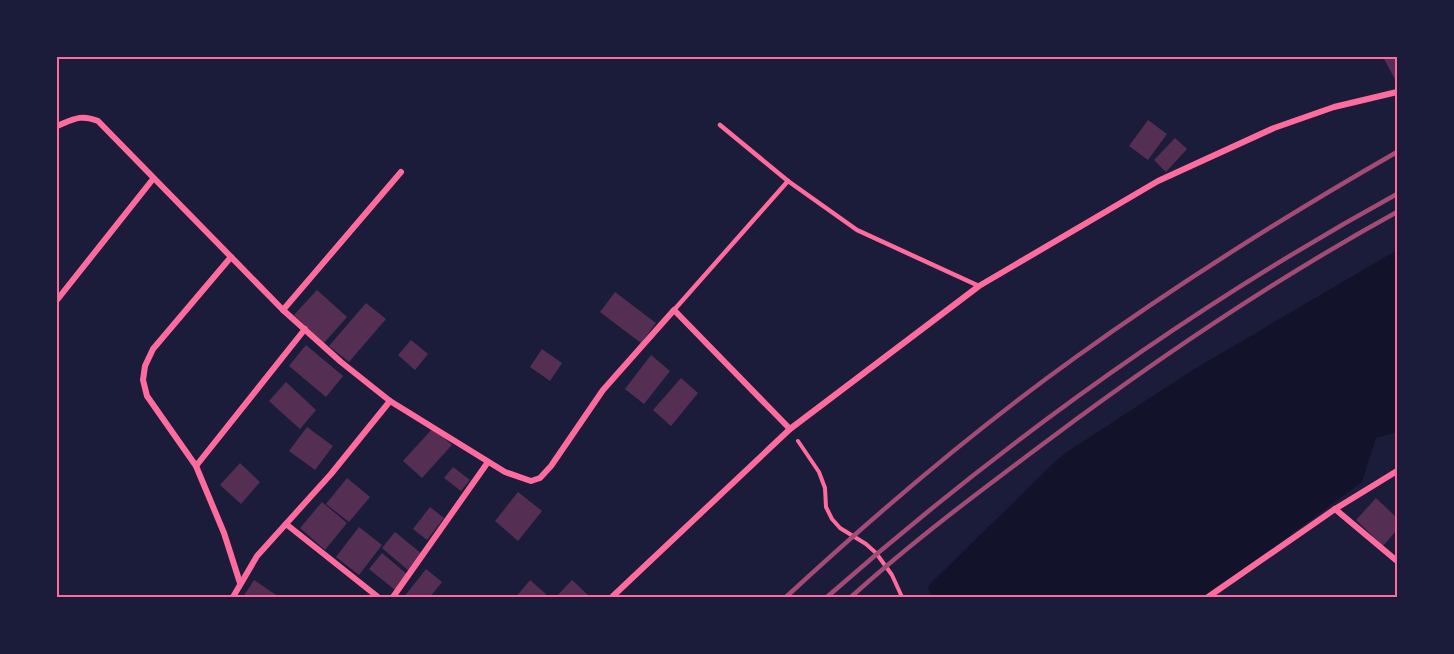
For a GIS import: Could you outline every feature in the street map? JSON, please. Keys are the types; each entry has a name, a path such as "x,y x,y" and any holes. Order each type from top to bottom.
{"street":[{"path":"612,597 790,429 980,286 1158,181 1274,128 1334,106 1397,92"},
{"path":"57,126 78,117 88,117 98,121 283,310 341,362 390,400 519,479 531,481 540,478 551,466 603,390 674,310 790,429"},
{"path":"283,310 401,172"},
{"path":"57,300 153,179"},
{"path":"231,257 153,349 145,366 143,380 147,396 196,466 224,533 240,583"},
{"path":"196,466 305,329"},
{"path":"233,597 257,556 343,459 390,400"},
{"path":"393,597 488,462"},
{"path":"1208,597 1335,509 1397,471"},
{"path":"1335,509 1397,561"},
{"path":"286,524 378,597"}],"lane":[{"path":"720,124 788,181 856,230 980,286"},
{"path":"674,310 788,181"}],"path":[{"path":"790,429 819,472 825,488 826,507 832,519 840,528 866,544 876,554 892,575 902,597"}],"shaded area":[{"path":"1397,250 1397,432 1376,438 1362,482 1205,597 931,597 928,586 1061,456 1191,371"}],"building":[{"path":"1383,57 1397,57 1397,83"},
{"path":"1148,120 1167,134 1148,160 1129,146"},
{"path":"1175,138 1187,149 1166,172 1154,160"},
{"path":"317,290 347,317 324,343 294,315"},
{"path":"615,292 656,323 641,343 600,312"},
{"path":"366,303 386,319 349,362 329,346"},
{"path":"411,340 428,354 415,370 398,355"},
{"path":"306,345 343,376 326,397 289,366"},
{"path":"542,349 562,363 550,381 530,367"},
{"path":"651,355 670,371 644,404 625,389"},
{"path":"681,378 698,393 671,426 653,410"},
{"path":"286,382 316,410 300,429 269,401"},
{"path":"307,427 333,446 315,470 289,451"},
{"path":"433,428 452,445 422,478 403,461"},
{"path":"240,463 260,482 241,504 220,485"},
{"path":"453,467 470,480 461,491 444,478"},
{"path":"347,478 370,497 349,522 326,504"},
{"path":"518,492 542,511 518,541 495,521"},
{"path":"1376,498 1397,518 1397,530 1383,546 1356,520"},
{"path":"322,502 347,523 325,550 300,528"},
{"path":"430,507 444,518 427,540 413,529"},
{"path":"359,527 382,545 359,575 336,557"},
{"path":"395,532 422,554 409,571 382,548"},
{"path":"382,553 408,575 395,590 369,569"},
{"path":"426,569 442,582 430,597 404,597"},
{"path":"254,580 279,597 243,597"},
{"path":"530,580 546,594 544,597 516,597"},
{"path":"572,580 590,597 556,597"}],"railway":[{"path":"786,597 927,472 1076,357 1234,250 1397,152"},
{"path":"827,597 961,485 1101,380 1246,283 1397,194"},
{"path":"851,597 947,517 1131,380 1218,320 1306,264 1397,212"}]}
